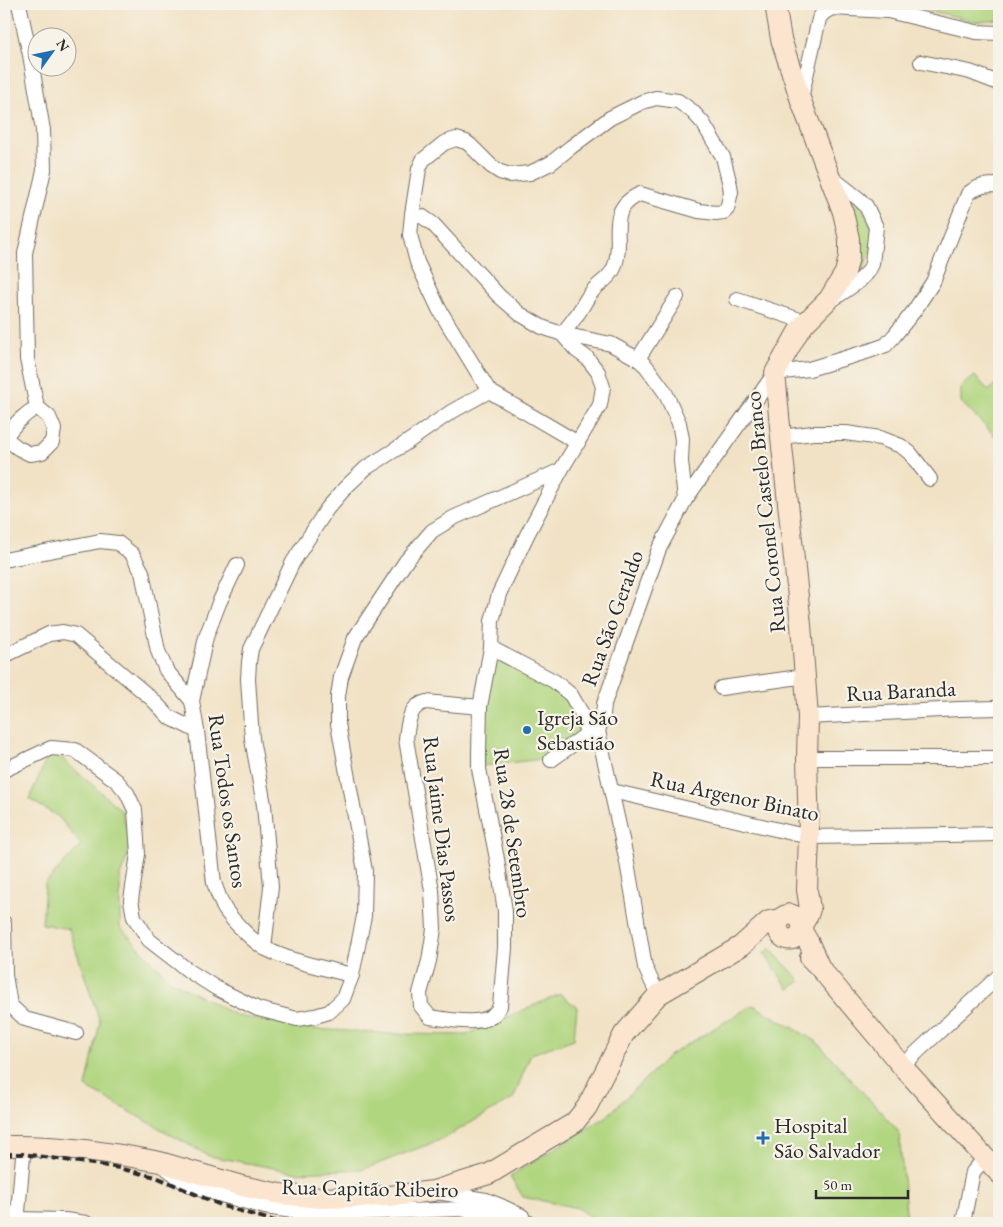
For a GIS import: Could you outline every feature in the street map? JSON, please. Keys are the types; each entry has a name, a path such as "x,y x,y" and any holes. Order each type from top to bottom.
{"main road":[{"name":"Rua Coronel Castelo Branco","path":"775,4 782,39 801,101 843,212 849,239 849,257 845,273 829,299 798,332 775,373 806,676 808,717 808,890 810,909 808,915 789,927"},
{"path":"4,1146 24,1145 160,1162 242,1186 288,1195 321,1198 370,1197 433,1191 489,1174 574,1123 587,1107 624,1034 658,995 741,946 754,934 766,934 789,927 820,968 902,1066 999,1173"}],"street":[{"path":"19,4 43,130 44,170 24,253 27,359 37,407 48,418 54,430 52,442 42,452 30,454 18,448 4,437 20,419 37,407"},
{"path":"801,101 819,19 825,11 832,8 888,11 976,32 999,33"},
{"path":"921,62 970,72 999,84"},
{"path":"562,334 592,292 614,270 618,257 618,216 625,204 632,198 640,194 699,211 716,213 724,212 727,209 731,192 723,157 703,123 692,111 678,101 656,98 642,102 610,118 551,162 530,173 510,175 500,172 491,166 470,145 456,138 444,142 423,160 420,169 410,235 417,262 440,309 489,391 578,443"},
{"path":"737,299 813,315 858,282 868,272 872,264 876,227 866,206 830,176"},
{"path":"775,373 809,369 886,345 914,311 933,282 968,194 974,188 982,185 999,185"},
{"path":"412,214 423,217 433,224 499,296 520,314 542,327 562,334 611,344 638,359 646,366 665,392 679,423 682,439 681,461 685,500"},
{"path":"638,359 678,297"},
{"name":"Rua 28 de Setembro","path":"420,993 421,1006 430,1017 465,1022 486,1019 496,1013 500,1006 505,948 505,911 479,769 480,707 491,648 492,621 499,594 561,470 600,405 603,388 598,372 562,334"},
{"name":"Rua São Geraldo","path":"658,995 645,967 628,862 612,790 593,732 603,715 604,704 659,549 685,500 775,373"},
{"path":"264,948 271,887 264,805 252,739 248,679 251,649 293,562 327,509 346,487 366,468 451,412 489,391"},
{"path":"781,438 813,433 846,433 880,438 901,446 910,453 930,479"},
{"path":"4,770 51,748 75,750 117,781 127,793 135,810 138,854 131,900 134,917 150,940 190,971 216,988 258,1009 297,1019 329,1012 343,999 352,975 364,916 365,871 338,724 338,696 341,677 354,638 406,561 432,531 453,518 561,470"},
{"name":"Rua Todos os Santos","path":"4,560 100,541 118,544 132,554 142,572 158,651 166,670 192,701"},
{"name":"Rua Todos os Santos","path":"237,565 219,603 206,637 192,701 214,882 223,906 230,917 264,948 304,963 352,975"},
{"path":"4,656 49,634 63,632 76,635 152,699 169,717 197,731"},
{"path":"491,648 554,681 565,689 571,695 593,732 551,760"},
{"path":"721,688 806,676"},
{"name":"Rua Jaime Dias Passos","path":"420,993 429,961 434,929 432,891 406,739 409,717 418,706 426,702 480,707"},
{"name":"Rua Baranda","path":"808,717 997,708"},
{"path":"807,758 999,758"},
{"name":"Rua Argenor Binato","path":"612,790 809,837 999,834"},
{"path":"4,923 5,974 10,1005 25,1019 76,1033"},
{"path":"902,1066 999,976"},
{"path":"24,1145 17,1221 65,1220 86,1223"},
{"path":"963,1223 973,1172 985,1158"},
{"name":"Rua Capitão Ribeiro","path":"160,1162 183,1181 196,1188 265,1207 300,1212 354,1213 462,1210 530,1223"},
{"path":"433,1191 486,1200 536,1223"}],"green space":[{"path":"909,4 999,4 999,20 977,22"},
{"path":"842,195 861,205 873,230 872,247 864,268 846,277"},
{"path":"975,376 989,391 995,384 999,387 999,440 961,402 961,386"},
{"name":"Igreja São Sebastião","path":"494,657 564,691 578,720 580,735 542,759 483,766 482,721"},
{"path":"51,749 121,810 132,845 120,876 120,927 170,980 237,1016 315,1029 397,1034 466,1035 560,994 577,1007 574,1039 531,1054 513,1099 440,1140 364,1169 296,1172 209,1156 86,1087 100,1022 69,929 42,924 45,884 81,845 59,817 29,799"},
{"path":"770,949 801,981 789,989 764,953"},
{"path":"753,1005 816,1041 899,1132 907,1223 598,1223 578,1208 523,1197 510,1176 606,1117 670,1055"}],"railway":[{"path":"4,1154 23,1154 114,1167 156,1177 223,1206 281,1223"}],"place":[{"name":"Igreja São Sebastião","path":"527,730"},
{"name":"Hospital São Salvador","path":"763,1138"}]}
